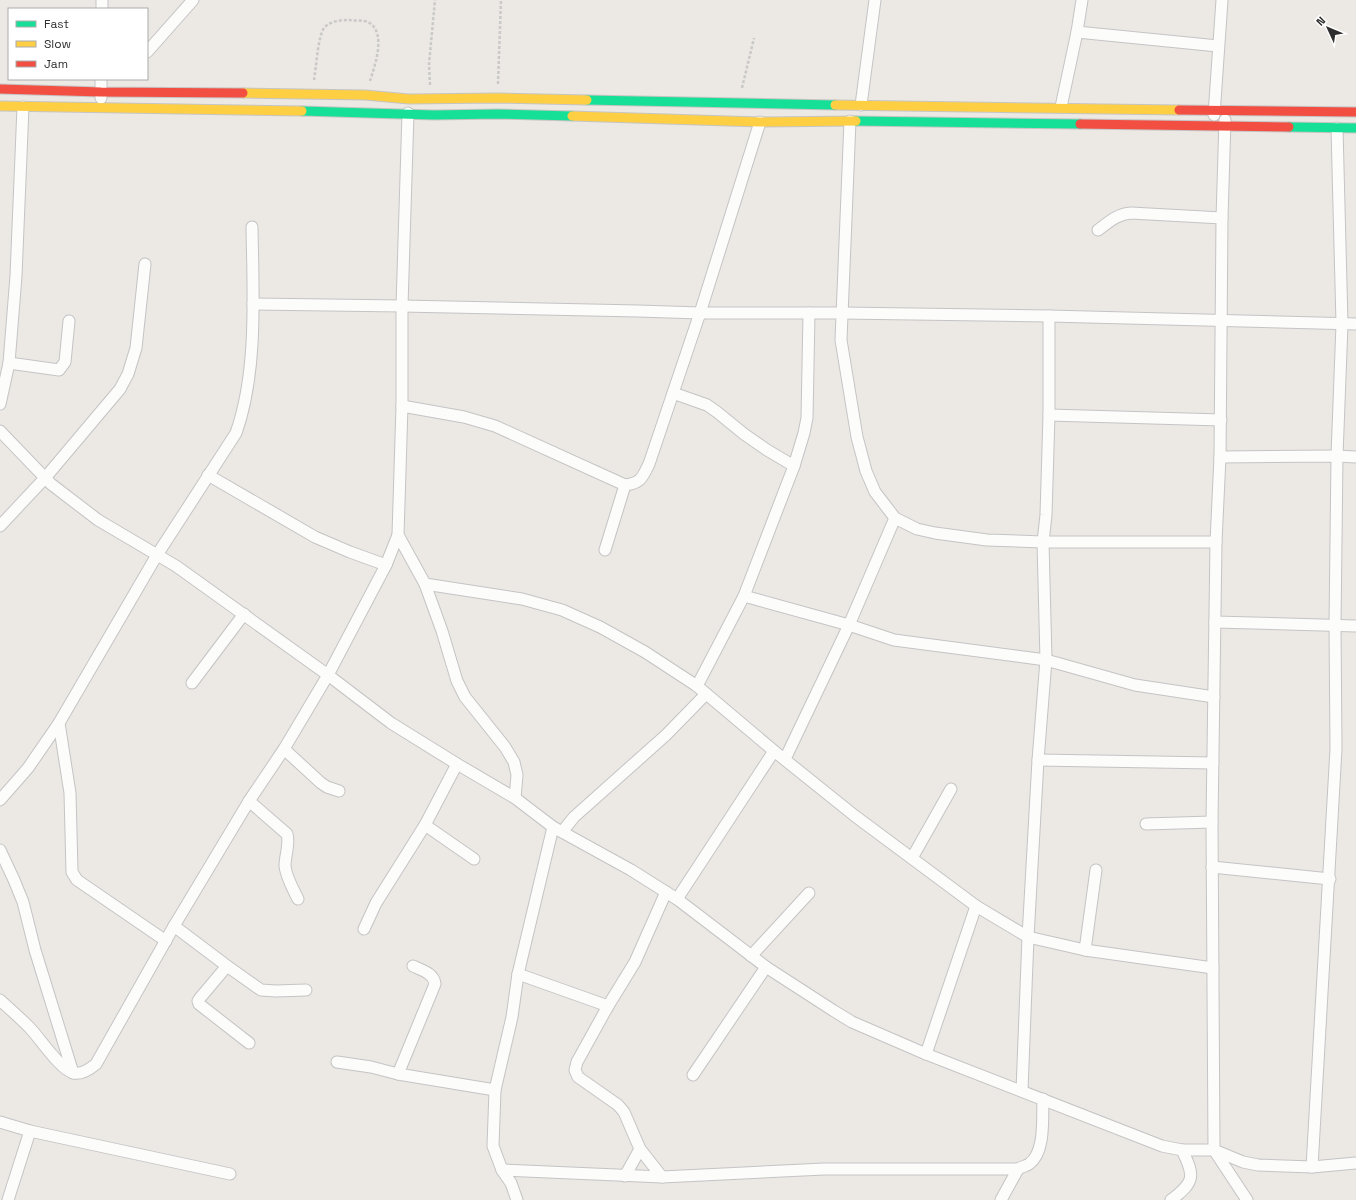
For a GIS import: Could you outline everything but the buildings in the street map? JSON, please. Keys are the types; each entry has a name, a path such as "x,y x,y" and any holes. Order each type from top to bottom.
{"main road":[{"path":"0,89 101,92 312,93 408,98 497,98 811,105 1061,107 1356,112"},
{"path":"0,106 408,113 434,115 497,114 760,122 850,121 1356,128"}],"street":[{"path":"148,51 193,0"},
{"path":"861,105 875,0"},
{"path":"1061,107 1077,32 1082,0"},
{"path":"1222,0 1218,46 1220,110 1225,126 1222,218 1220,457 1216,542 1212,822 1214,1150 1246,1200"},
{"path":"1077,32 1218,46"},
{"path":"101,80 102,108"},
{"path":"0,404 9,363 16,276 23,107"},
{"path":"1214,126 1220,110"},
{"path":"0,1000 30,1028 56,1060 65,1068 73,1073 84,1072 96,1064 174,926 249,801 284,748 328,675 386,565 398,535 402,406 402,306 408,113"},
{"path":"850,121 841,340 857,436 866,471 875,492 895,518 916,529 987,540 1043,542 1216,542"},
{"path":"402,406 464,417 495,426 625,486 635,484 642,477 649,464 700,314 760,122"},
{"path":"1312,1167 1330,879 1336,749 1335,625 1337,456 1342,324 1337,128"},
{"path":"1098,230 1115,217 1122,214 1131,213 1222,218"},
{"path":"0,800 28,768 60,723 157,555 236,433 240,421 250,366 253,304 252,227"},
{"path":"0,526 45,478 120,389 128,374 136,348 145,264"},
{"path":"253,304 638,311 700,314 842,313 1049,316 1356,324"},
{"path":"697,686 744,596 794,466 804,433 807,418 809,313"},
{"path":"1022,1090 1028,937 1038,760 1046,660 1043,542 1046,515 1049,415 1049,316"},
{"path":"9,363 59,370 65,362 69,321"},
{"path":"673,393 707,405 744,434 794,466"},
{"path":"1049,415 1220,420"},
{"path":"0,431 45,478 75,504 98,520 176,566 328,675 391,723 515,798 558,830 631,870 677,899 750,956 852,1022 926,1054 1043,1098 1162,1146 1182,1150 1214,1150 1243,1162 1258,1165 1312,1167 1356,1163"},
{"path":"1220,457 1356,457"},
{"path":"208,475 315,537 386,565"},
{"path":"605,550 625,486"},
{"path":"784,759 849,625 895,518"},
{"path":"398,535 425,584 442,631 457,682 465,697 505,747 514,762 517,775 515,798"},
{"path":"425,584 522,599 562,610 600,627 645,652 697,686 774,751 855,816 976,906 1028,937 1085,950 1212,968"},
{"path":"744,596 849,625 894,640 1046,660 1135,685 1214,697"},
{"path":"192,683 244,614"},
{"path":"1215,622 1356,626"},
{"path":"517,1200 510,1183 502,1170 493,1146 496,1090 512,1017 518,974 558,830 666,735 706,694"},
{"path":"60,723 70,793 72,872 77,880 166,941"},
{"path":"284,748 321,783 339,792"},
{"path":"677,899 774,751"},
{"path":"1038,760 1213,764"},
{"path":"364,929 376,903 425,825 457,764"},
{"path":"912,858 951,789"},
{"path":"249,801 287,834 286,874 298,899"},
{"path":"1146,824 1212,822"},
{"path":"425,825 474,859"},
{"path":"0,850 23,902 35,950 73,1073"},
{"path":"1212,867 1330,879"},
{"path":"1085,950 1096,870"},
{"path":"662,1177 640,1149 624,1112 618,1105 578,1077 575,1070 577,1062 608,1006 635,962 666,892"},
{"path":"750,956 809,893"},
{"path":"926,1054 976,906"},
{"path":"174,926 261,990 306,990"},
{"path":"227,966 198,1001 199,1004 249,1043"},
{"path":"398,1074 435,984 435,980 432,976 413,966"},
{"path":"693,1075 766,967"},
{"path":"518,974 608,1006"},
{"path":"337,1062 371,1067 398,1074 496,1090"},
{"path":"502,1170 662,1177 824,1169 1018,1169 1030,1163 1036,1156 1040,1147 1042,1137 1043,1098"},
{"path":"0,1122 30,1131 230,1174"},
{"path":"8,1200 30,1131"},
{"path":"625,1176 640,1149"},
{"path":"1171,1200 1186,1187 1190,1180 1191,1173 1189,1165 1182,1150"},
{"path":"1001,1200 1018,1169"}],"path":[{"path":"434,98 428,76 435,0"},
{"path":"497,98 501,0"},
{"path":"312,93 320,36 324,28 333,22 343,20 366,21 374,26 378,34 376,62 365,95"},
{"path":"738,103 754,38"}],"traffic: fast":[{"path":"587,100 835,105"},
{"path":"302,111 434,115 497,114 572,116"},
{"path":"856,121 1080,124"},
{"path":"1289,127 1356,128"}],"traffic: slow":[{"path":"243,93 365,95 409,99 497,98 587,100"},
{"path":"835,105 1179,110"},
{"path":"0,106 302,111"},
{"path":"572,116 760,122 856,121"}],"traffic: jam":[{"path":"0,89 101,92 243,93"},
{"path":"1179,110 1356,112"},
{"path":"1080,124 1289,127"}]}
